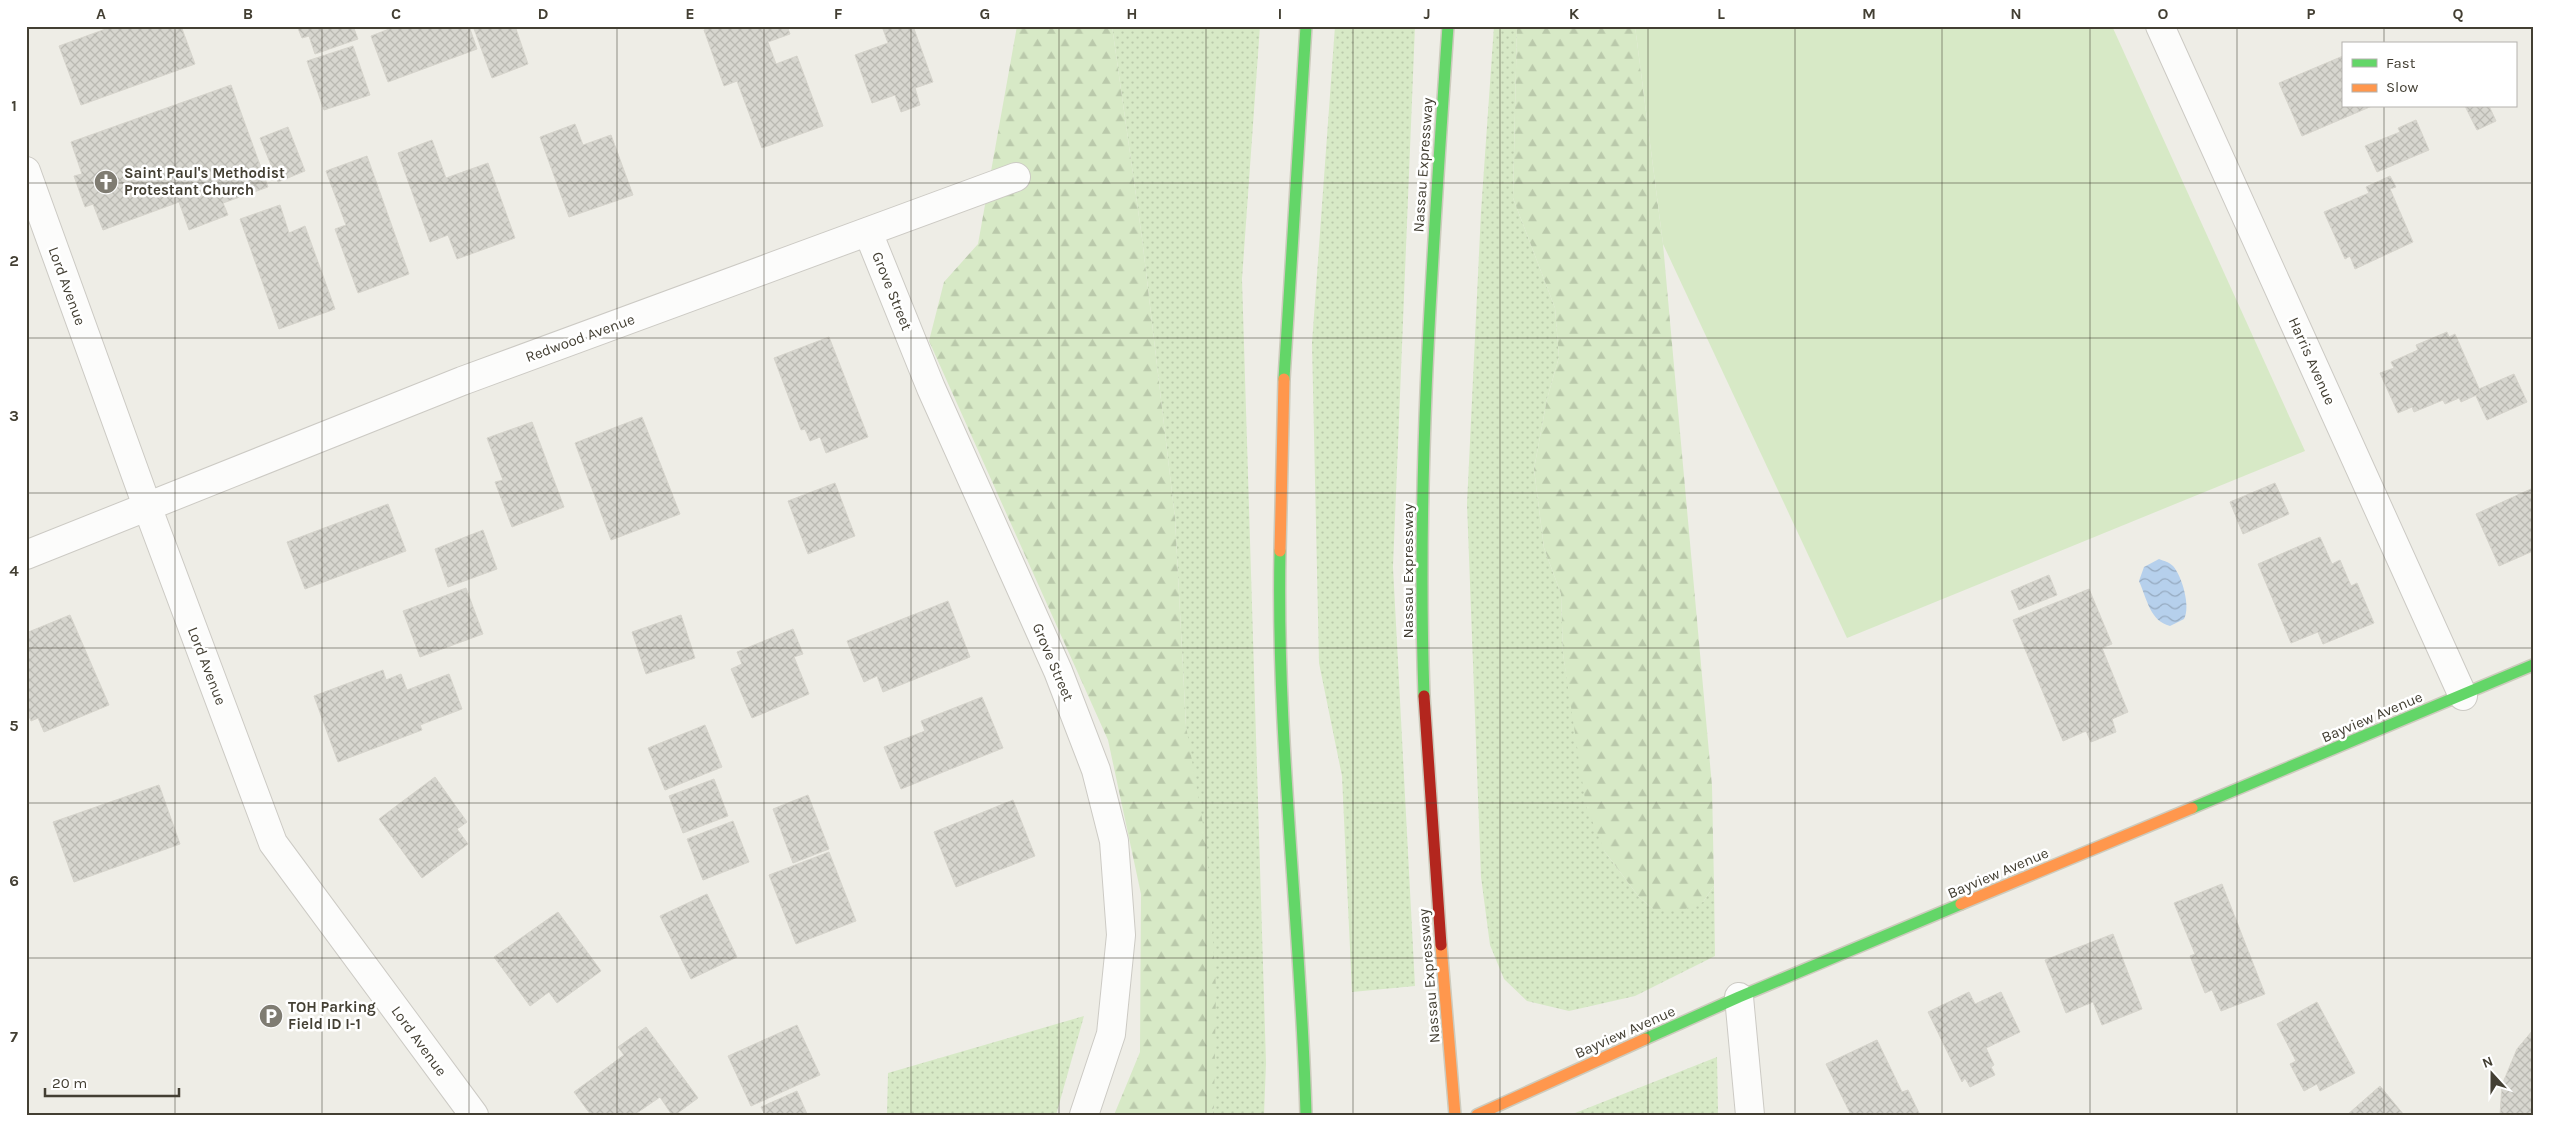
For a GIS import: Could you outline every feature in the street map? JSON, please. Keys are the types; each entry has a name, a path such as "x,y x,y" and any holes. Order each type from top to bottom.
{"main road":[{"path":"1306,26 1285,351 1279,600 1290,842 1304,1035 1306,1115"},
{"name":"Nassau Expressway","path":"1448,26 1425,383 1422,658 1426,746 1455,1115"},
{"name":"Bayview Avenue","path":"1477,1115 1739,997 2533,666"}],"street":[{"name":"Harris Avenue","path":"2160,26 2463,696"},
{"name":"Lord Avenue","path":"26,171 147,506 273,843 474,1115"},
{"name":"Redwood Avenue","path":"26,555 462,381 1016,177"},
{"name":"Grove Street","path":"868,232 931,388 1058,671 1096,770 1114,841 1121,935 1111,1034 1084,1115"},
{"path":"1739,997 1750,1115"}],"green space":[{"path":"1017,26 1112,26 1142,238 1175,518 1186,726 1207,848 1216,988 1214,1107 1212,1115 1114,1115 1140,1052 1141,894 1108,740 929,341 944,282 978,244"},
{"path":"1112,26 1260,26 1242,279 1266,1063 1264,1115 1212,1115 1214,1107 1186,726 1175,518 1142,238"},
{"path":"1335,26 1415,26 1393,567 1415,986 1352,992 1342,776 1319,663 1312,343"},
{"path":"1494,26 1517,26 1513,198 1555,308 1559,357 1547,399 1534,469 1544,548 1561,594 1563,654 1574,720 1605,852 1639,897 1653,909 1703,902 1714,886 1715,956 1635,996 1569,1011 1527,1001 1504,979 1490,945 1481,877 1467,504 1481,212"},
{"path":"1517,26 1635,26 1663,244 1712,786 1714,886 1703,902 1683,910 1653,909 1639,897 1605,852 1586,806 1563,654 1561,594 1544,548 1534,469 1547,399 1559,357 1555,308 1513,198"},
{"path":"1635,26 2112,26 2305,451 1847,638 1663,244"},
{"path":"1084,1016 1056,1115 887,1115 888,1073"},
{"path":"1717,1057 1718,1115 1570,1115"}],"water":[{"path":"2159,559 2173,566 2180,577 2186,600 2184,619 2170,626 2163,623 2154,614 2139,581 2144,567"}],"building":[{"path":"114,26 181,26 195,64 81,105 59,46"},
{"path":"297,26 353,26 358,39 315,54 309,36 302,38"},
{"path":"397,26 469,26 477,49 388,82 371,36"},
{"path":"473,26 523,26 516,29 528,64 492,78"},
{"path":"715,26 787,26 790,34 768,42 776,64 797,56 823,126 762,148 737,81 724,86 704,30"},
{"path":"882,26 913,26 933,82 915,88 920,105 901,112 895,95 872,103 855,55 888,43"},
{"path":"353,46 370,95 324,110 307,61"},
{"path":"2342,56 2342,108 2367,108 2302,136 2279,83"},
{"path":"231,85 268,187 223,203 228,215 189,230 179,202 103,230 93,204 85,207 74,176 82,174 71,142"},
{"path":"2466,108 2490,108 2496,121 2477,130"},
{"path":"2416,120 2429,150 2377,172 2365,146 2400,132 2398,128"},
{"path":"575,124 583,145 611,135 633,195 569,217 540,137"},
{"path":"288,127 305,171 278,182 260,138"},
{"path":"432,140 446,178 488,163 515,238 457,259 448,235 430,242 398,153"},
{"path":"367,156 409,274 358,293 335,229 346,225 326,171"},
{"path":"2390,176 2396,187 2390,189 2413,242 2355,269 2350,256 2345,259 2324,212 2369,193 2366,187"},
{"path":"280,205 289,233 305,226 335,309 279,329 240,219"},
{"path":"2447,332 2449,337 2455,334 2481,393 2461,402 2459,398 2445,404 2443,400 2414,412 2412,407 2398,413 2380,373 2394,368 2391,362 2418,350 2416,345"},
{"path":"829,337 868,437 826,453 820,437 810,441 805,429 801,430 774,358"},
{"path":"2514,374 2527,402 2487,420 2476,396 2481,393 2479,389"},
{"path":"642,417 680,514 611,540 575,443"},
{"path":"532,422 564,507 512,527 495,482 503,480 487,438"},
{"path":"835,483 855,536 808,554 788,501"},
{"path":"2275,483 2289,514 2243,534 2230,502"},
{"path":"2533,488 2533,551 2499,566 2476,514"},
{"path":"388,504 406,551 305,589 287,542"},
{"path":"483,530 497,569 448,587 435,549"},
{"path":"2320,537 2332,564 2340,560 2351,586 2357,583 2374,623 2323,644 2318,632 2291,643 2258,564"},
{"path":"2049,575 2057,595 2019,610 2011,591"},
{"path":"466,588 483,634 420,657 403,611"},
{"path":"2089,589 2112,644 2102,648 2128,712 2112,719 2116,732 2091,742 2086,731 2063,741 2013,620"},
{"path":"948,601 970,657 883,692 877,676 864,682 847,641"},
{"path":"70,615 109,705 44,732 38,718 31,721 26,709 26,633"},
{"path":"681,615 695,658 646,674 632,632"},
{"path":"793,629 803,654 794,657 809,694 752,718 731,669 742,664 737,652"},
{"path":"383,670 386,680 401,674 407,690 449,674 462,709 420,725 422,730 338,762 314,696"},
{"path":"982,697 1003,748 901,789 884,747 925,731 921,721"},
{"path":"705,725 722,767 665,790 648,748"},
{"path":"435,777 467,822 457,829 468,844 422,878 379,819"},
{"path":"714,779 728,816 683,833 669,796"},
{"path":"159,785 180,844 74,882 53,822"},
{"path":"808,795 829,849 793,863 773,809"},
{"path":"1013,800 1035,856 956,887 934,832"},
{"path":"733,821 749,862 703,880 687,839"},
{"path":"829,852 856,921 796,944 769,875"},
{"path":"2222,884 2265,994 2221,1011 2212,990 2205,993 2190,956 2195,954 2174,903"},
{"path":"707,894 737,957 691,979 660,916"},
{"path":"558,912 601,971 557,1003 549,992 530,1006 494,957"},
{"path":"2113,934 2142,1009 2102,1025 2093,1002 2066,1013 2045,960"},
{"path":"1969,992 1975,1004 2001,992 2020,1032 1986,1048 1994,1065 1991,1067 1995,1075 1970,1087 1965,1078 1962,1082 1928,1012"},
{"path":"2317,1002 2355,1073 2320,1091 2317,1084 2304,1091 2290,1064 2296,1061 2277,1024"},
{"path":"797,1025 820,1075 751,1106 728,1056"},
{"path":"646,1027 698,1098 675,1115 672,1115 660,1097 634,1115 591,1115 574,1092 624,1055 618,1047"},
{"path":"2533,1030 2533,1115 2500,1115 2502,1085 2517,1049"},
{"path":"1877,1040 1902,1092 1908,1090 1920,1115 1851,1115 1826,1064"},
{"path":"2380,1086 2404,1115 2347,1115"},
{"path":"797,1091 807,1114 765,1115 761,1107"}],"traffic: fast":[{"path":"1284,379 1306,26"},
{"path":"1424,696 1422,612 1424,444 1427,361 1448,26"},
{"path":"1280,551 1280,622 1285,762 1306,1115"},
{"path":"2192,808 2533,665"},
{"path":"1645,1039 1739,997 1961,904"}],"traffic: slow":[{"path":"1280,551 1284,379"},
{"path":"1961,904 2192,808"},
{"path":"1441,945 1455,1115"},
{"path":"1477,1115 1645,1039"}],"traffic: jam":[{"path":"1424,696 1441,945"}],"place":[{"name":"Saint Paul's Methodist Protestant Church","path":"106,182"},
{"name":"TOH Parking Field ID I-1","path":"271,1016"}]}
